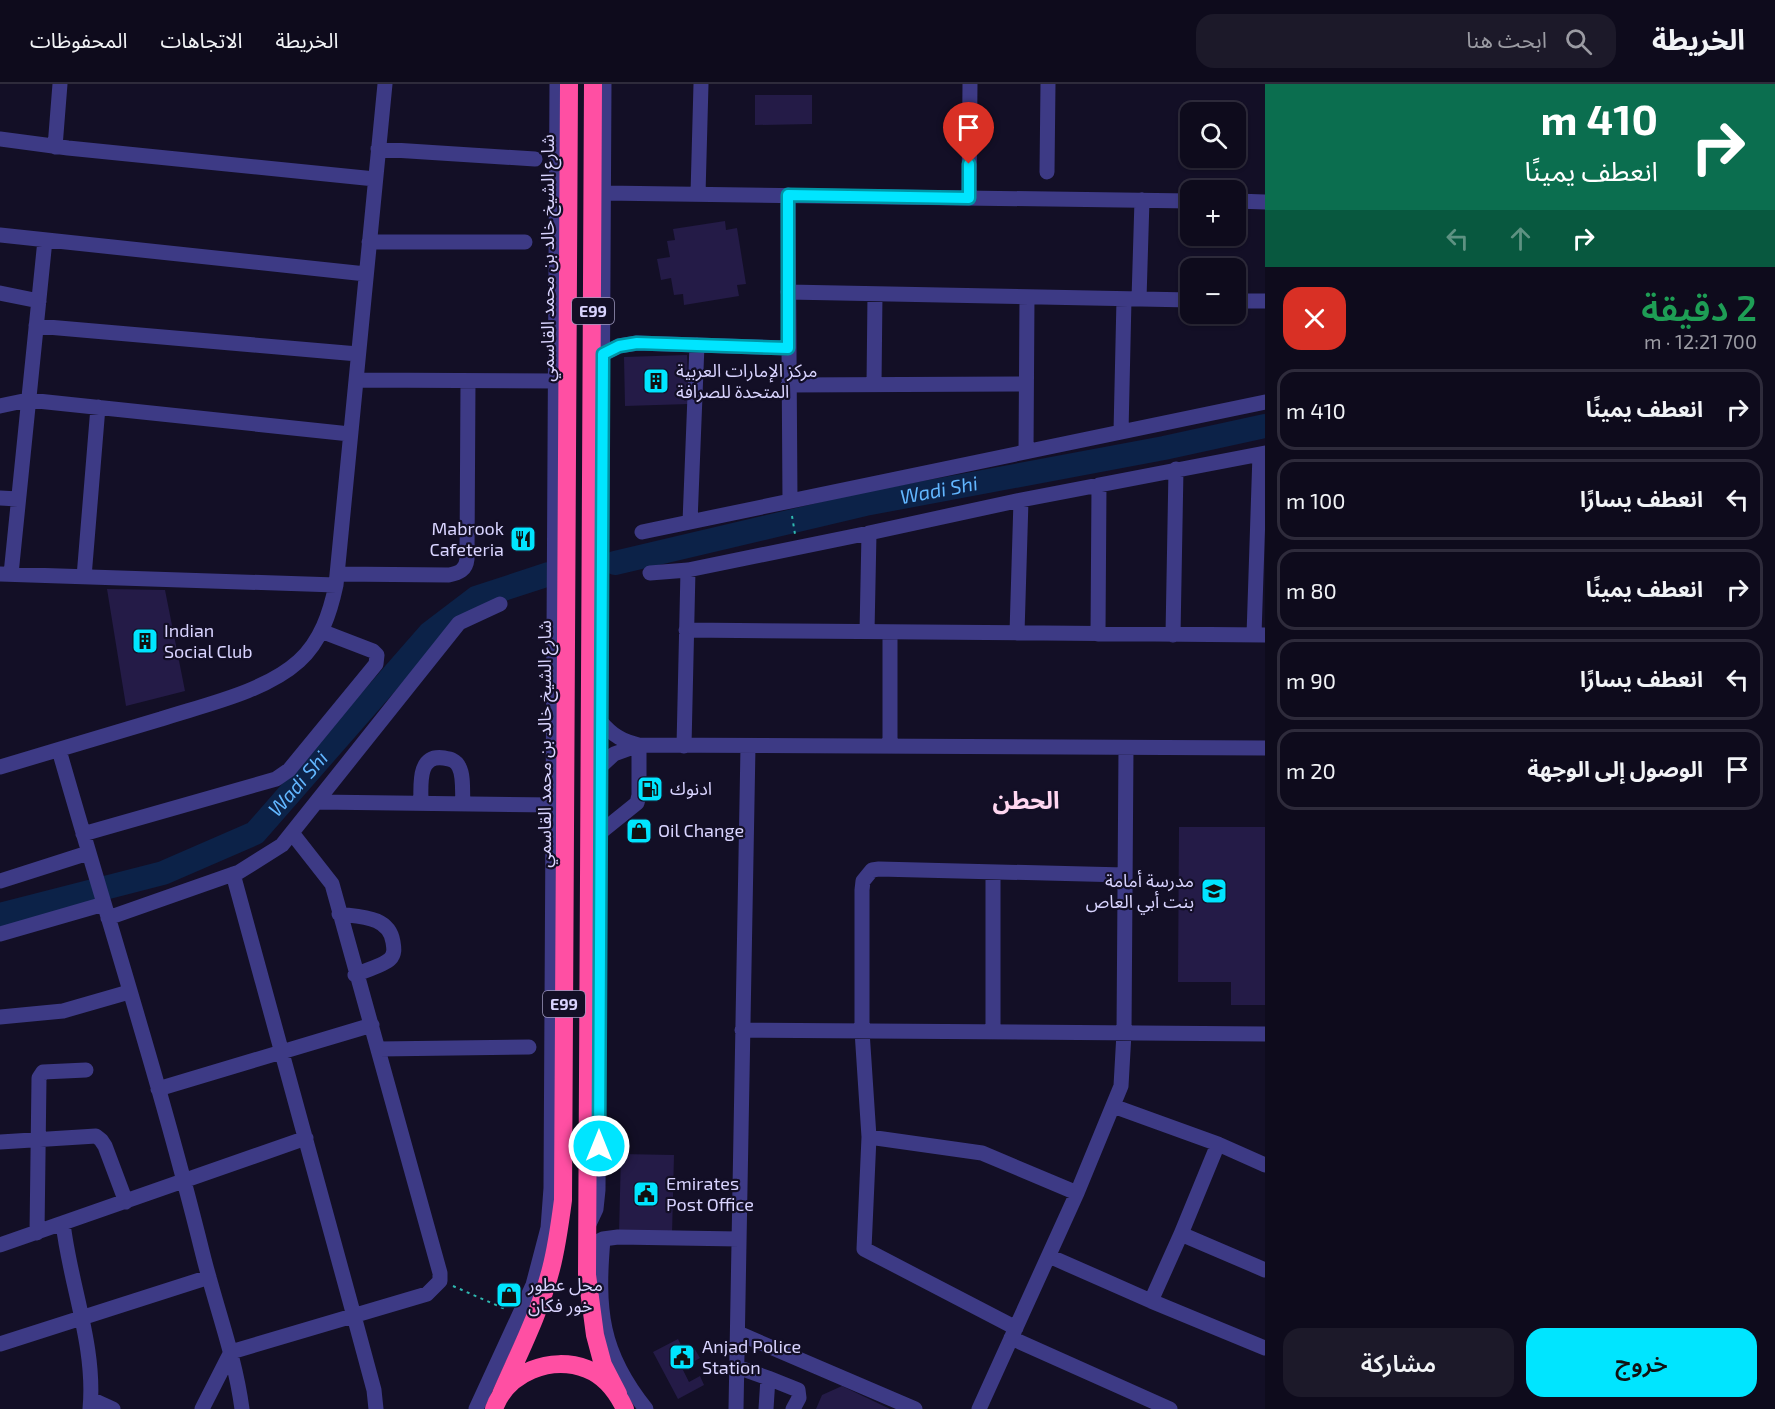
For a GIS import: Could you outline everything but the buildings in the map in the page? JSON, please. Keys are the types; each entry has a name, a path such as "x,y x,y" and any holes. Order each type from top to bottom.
{"highway":[{"name":"شارع الشيخ خالد بن محمد القاسمي","path":"497,1401 540,1305 545,1269 558,1236 563,1200 558,1115 560,731 568,537 563,127 569,84"},
{"path":"584,84 584,121 597,157"},
{"name":"E99","path":"593,84 597,157 591,538 591,604 596,633 595,944 587,1248 590,1305 595,1335 603,1365 621,1402"},
{"path":"497,1401 514,1380 531,1369 550,1364 569,1364 588,1369 605,1380 621,1402"}],"street":[{"path":"55,147 60,84"},
{"path":"0,767 213,703 252,689 280,675 300,660 321,631 330,610 336,579 385,84"},
{"path":"557,84 563,127 556,381 560,731 554,805 558,1115"},
{"path":"595,944 601,832 602,722 596,633 603,354 604,193 597,157 604,84"},
{"path":"698,194 700,84"},
{"path":"969,198 970,84"},
{"path":"1047,172 1048,84"},
{"path":"0,139 55,147 375,179"},
{"path":"378,149 535,159"},
{"path":"604,193 1180,201"},
{"path":"788,195 788,385 791,505"},
{"path":"1121,432 1142,200"},
{"path":"1246,201 1265,202"},
{"path":"0,235 366,274"},
{"path":"45,240 18,500 5,574 84,577 336,579 456,574 463,570 466,564 468,381"},
{"path":"369,242 525,242"},
{"path":"0,292 39,301"},
{"path":"788,292 1180,300"},
{"path":"874,385 875,294"},
{"path":"1026,452 1028,297"},
{"path":"1246,300 1265,301"},
{"path":"36,326 358,354"},
{"path":"603,354 628,343 788,348"},
{"path":"690,522 697,345"},
{"path":"356,380 556,381"},
{"path":"788,385 1026,384"},
{"path":"0,406 28,400 350,434"},
{"path":"642,532 791,505 1026,452 1265,402"},
{"path":"84,577 98,407"},
{"path":"650,573 688,570 1021,500 1262,453 1260,635 686,630"},
{"path":"1173,635 1176,469"},
{"path":"1098,634 1099,485"},
{"path":"0,498 18,500"},
{"path":"1017,633 1021,500"},
{"path":"867,632 869,533"},
{"path":"684,746 688,570"},
{"path":"0,934 106,911 233,874 282,845 459,623 500,604"},
{"path":"83,834 276,779 289,770 376,664 377,655 373,651 321,631"},
{"path":"890,632 890,746"},
{"path":"602,722 607,729 622,740 639,745 1265,748"},
{"path":"601,766 614,754 639,745"},
{"path":"601,832 637,804 639,745"},
{"path":"736,1409 748,746"},
{"path":"979,1409 1077,1194 1120,1086 1124,1033 1126,748"},
{"path":"59,750 185,1181 231,1352 242,1409"},
{"path":"421,803 421,774 425,764 433,758 455,760 460,767 463,804"},
{"path":"318,802 554,805"},
{"path":"202,1409 231,1352 427,1294 440,1281 440,1273 379,1049 355,975 332,884 292,833"},
{"path":"0,881 90,859"},
{"path":"1125,875 879,869 867,874 862,890 862,1031 869,1137 864,1250 1014,1333 1170,1409"},
{"path":"993,872 993,1032"},
{"path":"233,874 374,1390 376,1409"},
{"path":"339,914 370,918 385,924 392,936 394,950 390,960 355,975"},
{"path":"0,1017 79,1008 129,992"},
{"path":"158,1089 372,1025"},
{"path":"742,1030 1265,1034"},
{"path":"379,1049 529,1047"},
{"path":"37,1233 40,1075 43,1072 86,1071"},
{"path":"1113,1106 1218,1144 1265,1165"},
{"path":"0,1142 90,1136 101,1140 126,1202"},
{"path":"869,1137 982,1153 1077,1194"},
{"path":"0,1245 306,1138"},
{"path":"1151,1301 1182,1234 1218,1144"},
{"path":"63,1223 66,1250 90,1368 91,1404 112,1409"},
{"path":"1182,1234 1265,1270"},
{"path":"587,1248 603,1239 618,1237 739,1239"},
{"path":"603,1239 600,1298 605,1330 618,1366 646,1409"},
{"path":"1049,1256 1265,1348"},
{"path":"476,1409 519,1315 545,1269"},
{"path":"0,1344 81,1316 209,1277"},
{"path":"738,1333 915,1409"},
{"path":"737,1367 798,1390 799,1398 793,1409"},
{"path":"766,1409 768,1378"}],"path":[{"path":"791,505 796,539"},
{"path":"440,1281 519,1315"}],"waterway":[{"name":"Wadi Shi","path":"615,563 865,504 1164,448 1265,426"},
{"name":"Wadi Shi","path":"0,915 163,873 255,833 430,633 476,598 549,574"}],"place":[{"name":"مركز الإمارات العربية المتحدة للصرافة","path":"656,381"},
{"name":"Mabrook Cafeteria","path":"523,539"},
{"name":"Indian Social Club","path":"145,641"},
{"name":"ادنوك","path":"650,789"},
{"name":"Oil Change","path":"639,831"},
{"name":"مدرسة أمامة بنت أبي العاص","path":"1214,891"},
{"name":"Emirates Post Office","path":"646,1194"},
{"name":"محل عطور خور فكان","path":"509,1295"},
{"name":"Anjad Police Station","path":"682,1357"}],"district":[{"name":"الحطن","path":"1026,801"}],"route":[{"path":"599,1146 603,354 628,343 788,348 788,195 969,198 969,164"}]}
